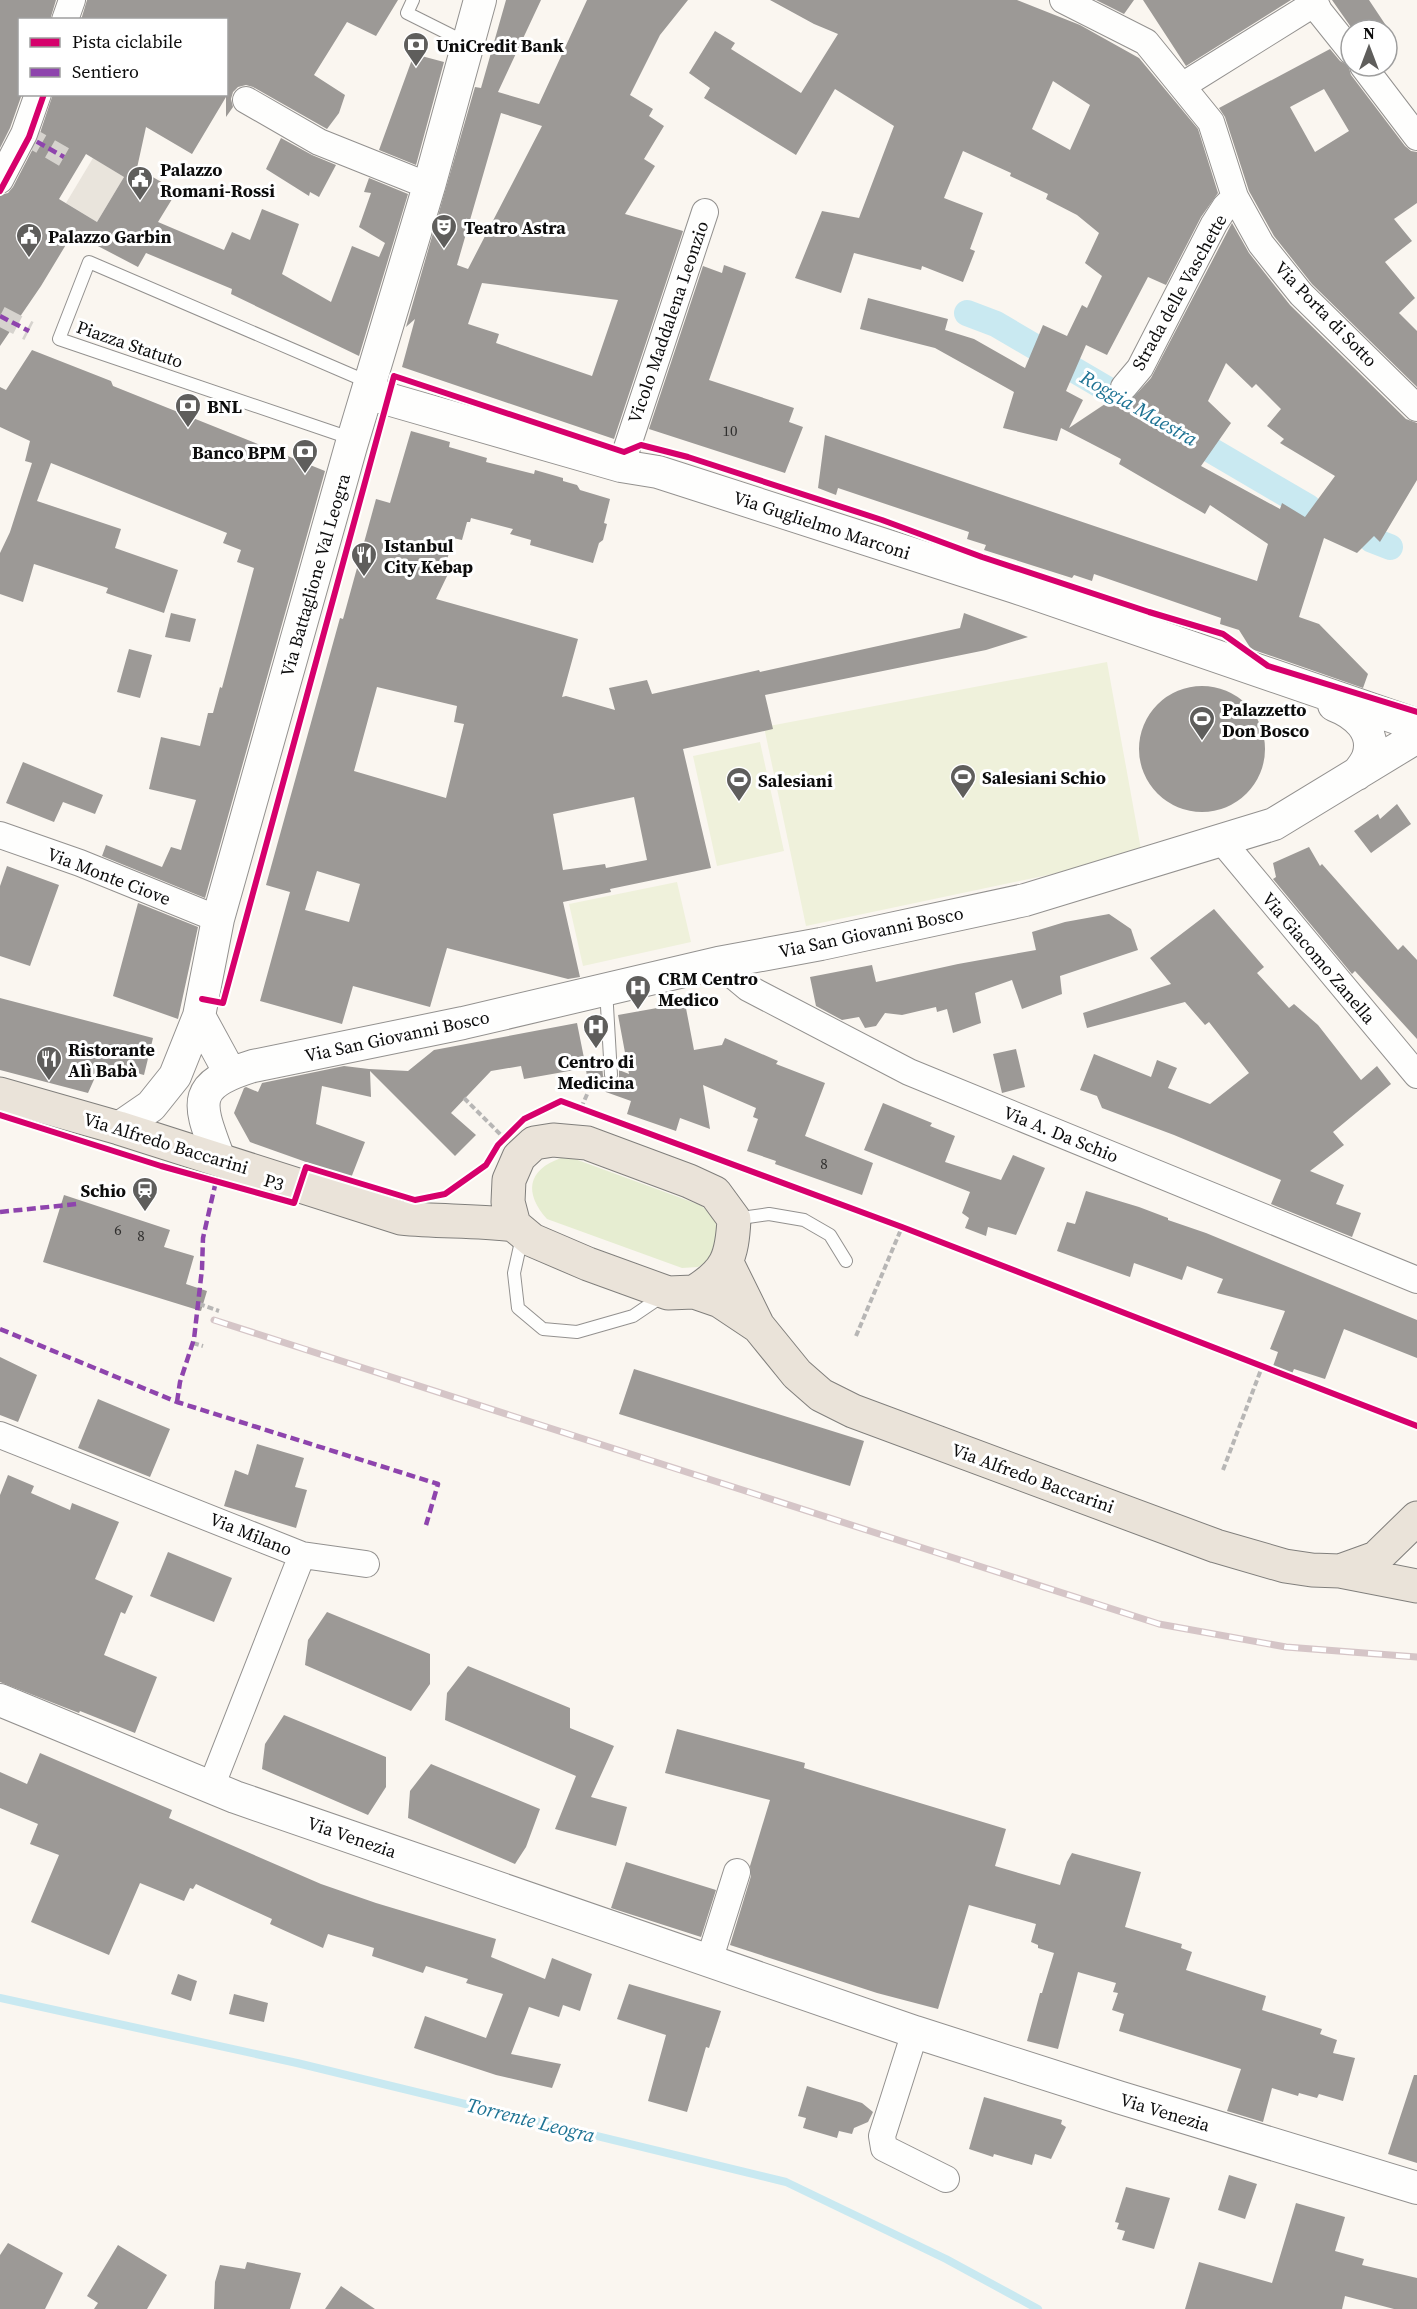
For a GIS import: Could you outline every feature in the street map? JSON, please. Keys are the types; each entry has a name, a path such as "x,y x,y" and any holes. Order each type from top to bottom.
{"main road":[{"name":"Via Alfredo Baccarini","path":"0,1094 119,1128 401,1218 477,1221 519,1228 532,1240 588,1264 681,1292 720,1301 758,1326"},
{"name":"Via Alfredo Baccarini","path":"436,1221 473,1204 508,1180 519,1157 534,1143 553,1140 587,1143 689,1181 715,1193 734,1219"},
{"path":"508,1180 508,1202 519,1228"},
{"path":"681,1292 711,1282 727,1263 734,1219"},
{"name":"Via Alfredo Baccarini","path":"727,1263 758,1326 796,1374 821,1395 853,1411 1216,1546 1284,1566 1340,1571 1417,1586"},
{"name":"Via Alfredo Baccarini","path":"1340,1571 1376,1558 1416,1520"},
{"name":"Via Alfredo Baccarini","path":"1416,1520 1410,1539 1411,1557 1417,1574"}],"street":[{"path":"65,18 72,0"},
{"name":"Via Battaglione Val Leogra","path":"119,1128 151,1106 175,1076 199,1016 218,919 347,441 429,186 480,0"},
{"name":"Via Porta di Sotto","path":"1063,0 1146,42 1211,122 1235,197 1261,244 1301,294 1417,408"},
{"path":"1182,86 1314,2 1339,35"},
{"path":"1372,78 1417,137"},
{"path":"0,180 24,134 37,96"},
{"path":"246,100 319,142 429,186"},
{"name":"Strada delle Vaschette","path":"1124,387 1140,368 1214,224 1235,197"},
{"name":"Vicolo Maddalena Leonzio","path":"621,466 705,212"},
{"name":"Via Guglielmo Marconi","path":"364,386 621,466 658,472 1004,584 1417,725"},
{"name":"Via Guglielmo Marconi","path":"1271,676 1346,710 1362,723 1369,736 1369,747 1368,757 1358,774"},
{"name":"Via San Giovanni Bosco","path":"219,1159 204,1118 203,1106 208,1087 230,1073 253,1066 463,1023 718,963 821,944 1025,900 1274,824 1417,737"},
{"name":"Via Monte Ciove","path":"0,836 80,863 218,919"},
{"name":"Via Giacomo Zanella","path":"1221,840 1417,1075"},
{"name":"Via A. Da Schio","path":"718,963 748,988 909,1072 1417,1280"},
{"path":"199,1016 230,1073"},
{"name":"Via Milano","path":"0,1435 302,1555 211,1787"},
{"path":"302,1555 366,1564"},
{"name":"Via Venezia","path":"0,1700 211,1787 915,2032 1118,2097 1417,2188"},
{"path":"709,1961 737,1872"},
{"path":"915,2032 882,2136 884,2148 946,2179"}],"lane":[{"path":"413,0 407,13 467,43"},
{"name":"Piazza Statuto","path":"347,441 59,339 88,262 364,386"},
{"path":"606,988 611,1075"},
{"path":"734,1219 769,1214 804,1220 830,1235 846,1261"},
{"path":"519,1228 514,1273 518,1308 543,1329 577,1332 633,1316 681,1292"}],"path":[{"path":"581,1108 595,1078 611,1075"},
{"path":"464,1098 504,1139"},
{"path":"571,1104 591,1111"},
{"path":"498,1145 511,1132"},
{"path":"891,1223 912,1231"},
{"path":"856,1336 902,1227"},
{"path":"199,1304 219,1311"},
{"path":"193,1343 203,1346"},
{"path":"1251,1362 1272,1371"},
{"path":"1222,1470 1262,1367"}],"green space":[{"name":"Salesiani Schio","path":"1107,662 1142,855 806,926 764,727"},
{"name":"Salesiani","path":"760,742 784,851 717,866 693,756"},
{"path":"677,882 691,942 583,966 569,904"},
{"path":"561,1158 575,1159 700,1205 708,1211 716,1223 717,1235 712,1258 698,1267 682,1268 547,1219 535,1200 532,1191 533,1183 541,1169"}],"shaded area":[{"path":"93,158 124,177 97,222 66,203"}],"building":[{"path":"0,0 56,0 51,18 18,18 18,96 21,96 0,148"},
{"path":"87,0 398,0 376,36 347,22 314,75 345,95 339,113 327,129 246,85 238,87 233,92 231,99 233,107 226,117 226,97 192,154 146,127 137,168 177,191 158,222 224,250 232,232 250,240 262,209 299,224 282,274 331,302 352,246 379,257 385,243 359,227 371,193 364,192 369,178 408,194 359,356 231,294 232,289 146,253 138,267 73,233 41,286 0,346 0,195 8,193 13,187 38,139 52,96 228,96 228,18 82,18","holes":["86,154 124,177 97,222 59,199"]},
{"path":"506,0 541,0 498,92 539,104 587,0 688,0 660,35 630,95 653,109 649,116 664,126 644,159 655,166 625,214 683,231 614,439 402,367 415,319 406,327 475,87 481,88","holes":["501,113 542,126 468,269 457,265","482,283 618,300 592,376 496,343 499,334 468,324"]},
{"path":"770,0 1017,0 1080,25 1139,58 1198,129 1218,193 1201,217 1166,285 1148,277 1107,355 1086,345 1066,391 1083,400 1069,428 1114,398 1122,402 1130,401 1151,378 1232,223 1249,253 1290,305 1406,419 1417,423 1417,480 1380,542 1374,536 1357,553 1324,538 1299,617 1319,624 1368,674 1363,688 1251,649 1239,630 1220,624 1221,618 1094,574 1092,581 1074,575 1072,578 984,550 986,545 967,539 969,532 838,488 836,495 818,488 825,435 1257,581 1268,544 1210,505 1205,514 1119,464 1121,459 1061,428 1057,441 1003,428 1014,392 935,348 860,329 868,298 948,319 945,330 974,339 1025,368 1043,325 1067,336 1082,305 1087,308 1102,276 1085,263 1099,233 1077,215 1046,199 1048,194 1010,176 1011,173 963,151 944,198 983,213 970,249 975,251 963,282 922,266 921,270 854,253 841,293 795,278 822,211 859,218 894,126 835,89 796,155 704,98 710,88 689,73 715,31 735,43 731,49 801,93 838,34","holes":["1053,81 1090,105 1070,150 1032,129","1226,363 1252,388 1256,384 1281,409 1267,426 1284,439 1280,443 1335,476 1305,517 1282,503 1280,509 1201,466 1231,423 1208,401"]},
{"path":"1096,0 1134,0 1124,14"},
{"path":"1143,0 1291,0 1186,66"},
{"path":"1332,0 1369,0 1381,18 1345,18"},
{"path":"1330,49 1339,60 1339,78 1353,78 1405,146 1417,152 1417,203 1394,219 1412,241 1385,262 1415,298 1399,313 1417,331 1417,387 1312,284 1274,236 1249,191 1225,117 1219,108","holes":["1324,89 1349,131 1315,152 1290,107"]},
{"path":"414,54 444,62 416,165 379,150"},
{"path":"281,138 336,165 319,197 310,192 309,196 266,169"},
{"path":"724,265 746,273 709,380 794,408 789,422 803,427 785,473 649,429 703,266 722,273"},
{"path":"32,350 111,381 113,386 325,471 205,898 102,856 106,845 162,867 171,847 181,850 196,800 149,789 161,737 200,746 208,713 213,713 220,687 222,688 254,568 237,562 241,550 223,543 227,533 51,463 37,501 121,529 115,548 178,570 164,613 106,593 108,588 34,564 23,602 0,594 0,553 10,532 32,463 25,461 30,441 0,427 0,387 6,390"},
{"path":"411,431 450,442 449,447 487,458 486,462 534,474 535,470 563,478 563,481 577,485 580,490 610,499 604,523 607,524 603,540 599,543 593,563 530,545 531,540 510,534 513,529 471,518 470,522 467,522 462,540 453,538 444,571 448,574 436,599 578,639 562,697 566,696 615,710 609,688 647,680 652,694 759,670 760,672 960,628 964,613 1028,637 986,650 765,695 773,729 683,749 711,868 610,889 611,892 563,902 580,977 568,979 447,948 430,1007 353,986 342,1024 260,1001 290,892 266,885 340,618 343,619 376,499 390,503","holes":["377,687 457,706 454,722 464,724 446,798 354,771","634,797 647,860 606,868 605,864 563,870 553,814","317,871 360,884 349,922 305,910"]},
{"path":"171,613 196,619 190,642 165,637"},
{"path":"129,649 152,655 140,698 117,692"},
{"name":"Palazzetto Don Bosco","path":"1202,686 1226,691 1247,704 1260,725 1265,749 1260,773 1247,794 1226,807 1202,812 1178,807 1157,794 1144,773 1139,749 1144,725 1157,704 1178,691"},
{"path":"23,762 103,795 95,814 63,802 54,822 6,803"},
{"path":"1397,804 1411,824 1371,853 1354,831 1378,814 1380,819"},
{"path":"1309,847 1320,866 1322,864 1398,950 1403,945 1417,960 1417,1039 1355,971 1352,974 1273,879 1276,877 1273,863"},
{"path":"7,866 59,885 30,966 0,956 0,886"},
{"path":"138,903 198,927 178,1019 113,996"},
{"path":"1214,909 1264,967 1257,973 1289,1008 1294,1004 1318,1025 1361,1080 1377,1066 1391,1084 1333,1132 1344,1145 1310,1171 1344,1185 1336,1204 1361,1213 1352,1237 1271,1204 1281,1180 1174,1135 1102,1108 1097,1096 1080,1090 1094,1054 1151,1077 1157,1060 1177,1068 1168,1088 1210,1104 1249,1073 1209,1022 1205,1025 1185,1002 1087,1028 1083,1013 1171,984 1150,958"},
{"path":"1109,914 1131,929 1138,950 1060,976 1062,994 1022,1009 1012,980 975,993 981,1023 953,1033 947,1009 937,1012 936,1007 902,1015 885,1013 876,1026 865,1028 859,1017 842,1020 816,1006 810,977 872,965 876,982 1036,950 1032,932 1065,922"},
{"path":"0,998 153,1038 144,1075 101,1064 88,1093 0,1070"},
{"path":"685,1003 694,1050 722,1045 725,1038 778,1061 776,1064 825,1083 805,1136 873,1163 862,1195 775,1164 776,1161 747,1151 758,1119 753,1117 756,1108 703,1085 710,1129 680,1118 676,1131 627,1114 631,1101 603,1091 604,1088 588,1082 584,1058 602,1064 603,1076 608,1083 616,1082 619,1078 619,1070 629,1074 618,1015"},
{"path":"577,1023 586,1068 524,1079 521,1066 491,1071 451,1113 476,1135 455,1156 370,1071 371,1097 322,1086 316,1124 365,1142 351,1178 250,1142 234,1113 246,1087 258,1092 262,1083 344,1066 408,1071 434,1050"},
{"path":"1016,1049 1025,1087 1002,1093 993,1054"},
{"path":"883,1103 932,1123 930,1126 955,1136 945,1162 1001,1180 1013,1155 1045,1168 1016,1235 988,1227 986,1236 965,1228 969,1218 962,1213 970,1192 864,1150"},
{"path":"1086,1191 1168,1218 1168,1220 1206,1233 1417,1320 1417,1358 1344,1329 1325,1379 1294,1369 1291,1376 1272,1369 1278,1352 1270,1349 1285,1311 1217,1293 1223,1279 1187,1266 1182,1280 1134,1263 1130,1277 1057,1251 1067,1222 1075,1224"},
{"path":"64,1195 170,1230 164,1247 194,1256 186,1284 207,1291 201,1311 43,1262"},
{"path":"0,1357 37,1375 18,1422 0,1415"},
{"path":"634,1369 864,1441 850,1486 619,1414"},
{"path":"98,1399 170,1429 150,1477 78,1448"},
{"path":"257,1444 304,1458 295,1487 307,1490 296,1528 224,1506 235,1470 248,1475"},
{"path":"8,1475 34,1486 31,1493 70,1510 72,1503 119,1522 95,1579 133,1596 125,1614 121,1612 104,1655 157,1677 135,1733 0,1682 0,1495"},
{"path":"168,1552 232,1578 214,1622 150,1596"},
{"path":"327,1612 430,1654 430,1684 411,1711 305,1665 308,1640"},
{"path":"468,1666 570,1708 570,1728 614,1746 591,1797 627,1807 616,1846 555,1829 576,1776 445,1720 447,1693"},
{"path":"284,1715 386,1757 386,1787 368,1815 262,1769 265,1744"},
{"path":"677,1729 805,1763 804,1768 1006,1829 995,1866 1060,1885 1072,1853 1141,1872 1125,1927 1182,1944 1181,1948 1192,1952 1186,1970 1266,1996 1262,2010 1322,2029 1320,2034 1337,2040 1333,2053 1355,2058 1343,2101 1319,2094 1317,2098 1299,2093 1298,2096 1272,2088 1263,2122 1227,2111 1241,2069 1119,2031 1124,2014 1112,2010 1118,1993 1113,1992 1116,1983 1078,1972 1058,2049 1027,2041 1054,1953 1038,1948 1038,1945 1031,1942 1036,1924 969,1905 938,2009 877,1993 730,1945 751,1876 750,1866 770,1800 665,1773"},
{"path":"40,1753 172,1810 169,1818 321,1884 496,1939 491,1957 545,1979 552,1958 592,1974 580,2011 563,2005 559,2017 529,2007 511,2054 561,2064 552,2088 496,2075 414,2048 425,2016 486,2038 503,1994 466,1983 468,1979 426,1966 423,1973 372,1956 374,1948 328,1934 323,1948 270,1924 272,1919 196,1884 193,1889 190,1888 184,1901 140,1883 109,1955 31,1922 59,1855 30,1844 38,1824 0,1808 0,1772 27,1784"},
{"path":"431,1764 540,1809 526,1847 515,1864 408,1818 410,1791"},
{"path":"626,1862 716,1890 701,1937 611,1908"},
{"path":"178,1974 197,1981 191,2001 171,1994"},
{"path":"629,1984 721,2011 709,2048 706,2047 687,2112 648,2101 666,2035 617,2019"},
{"path":"234,1994 268,2003 264,2022 229,2014"},
{"path":"1414,2075 1417,2075 1417,2163 1388,2154"},
{"path":"807,2086 862,2103 873,2112 868,2122 854,2128 852,2134 839,2131 837,2138 803,2128 806,2118 798,2116"},
{"path":"984,2097 1062,2120 1061,2124 1066,2127 1051,2159 1035,2154 1032,2165 994,2154 993,2157 969,2149"},
{"path":"1229,2175 1257,2184 1245,2219 1218,2210"},
{"path":"1126,2187 1170,2198 1154,2249 1122,2240 1125,2231 1117,2229 1119,2223 1115,2222"},
{"path":"1296,2203 1345,2217 1335,2251 1364,2259 1362,2265 1417,2278 1417,2309 1394,2309 1345,2296 1342,2309 1185,2309 1199,2262 1272,2283"},
{"path":"8,2243 63,2273 45,2309 0,2309 0,2255"},
{"path":"118,2245 167,2275 147,2309 94,2309 98,2303 87,2296"},
{"path":"247,2262 301,2273 290,2309 214,2309 215,2282 220,2265 245,2269"},
{"path":"341,2286 375,2309 325,2309"}],"waterway":[{"name":"Roggia Maestra","path":"967,313 996,324 1308,507"},
{"name":"Roggia Maestra","path":"1372,540 1390,547"},
{"name":"Torrente Leogra","path":"0,1998 297,2063 786,2182 946,2259 1038,2309"}],"tunnel":[{"path":"24,134 64,157"},
{"path":"0,316 29,331"}],"railway":[{"path":"214,1320 1159,1624 1286,1647 1417,1657"}],"marked path":[{"path":"25,135 64,157"},
{"path":"0,316 29,331"},
{"path":"177,1402 180,1382 194,1339 203,1238 216,1181"},
{"path":"0,1212 77,1204"},
{"path":"0,1329 177,1402 438,1484 426,1525"}],"cycle path":[{"path":"0,191 29,137 43,96"},
{"path":"202,999 223,1003 394,376 624,452 641,445 688,457 882,520 982,557 1223,634 1268,666 1417,712"},
{"name":"P3","path":"0,1115 161,1166 294,1203 306,1167 415,1200 445,1194 486,1165 498,1145 524,1119 561,1101 902,1227 1417,1426"}],"place":[{"name":"UniCredit Bank","path":"416,68"},
{"name":"Palazzo Romani-Rossi","path":"140,202"},
{"name":"Teatro Astra","path":"444,250"},
{"name":"Palazzo Garbin","path":"29,259"},
{"name":"BNL","path":"188,429"},
{"name":"Banco BPM","path":"305,475"},
{"name":"Istanbul City Kebap","path":"364,578"},
{"name":"Palazzetto Don Bosco","path":"1202,742"},
{"name":"Salesiani Schio","path":"963,800"},
{"name":"Salesiani","path":"739,803"},
{"name":"CRM Centro Medico","path":"638,1011"},
{"name":"Centro di Medicina","path":"596,1050"},
{"name":"Ristorante Alì Babà","path":"49,1082"},
{"name":"Schio","path":"145,1213"}]}
